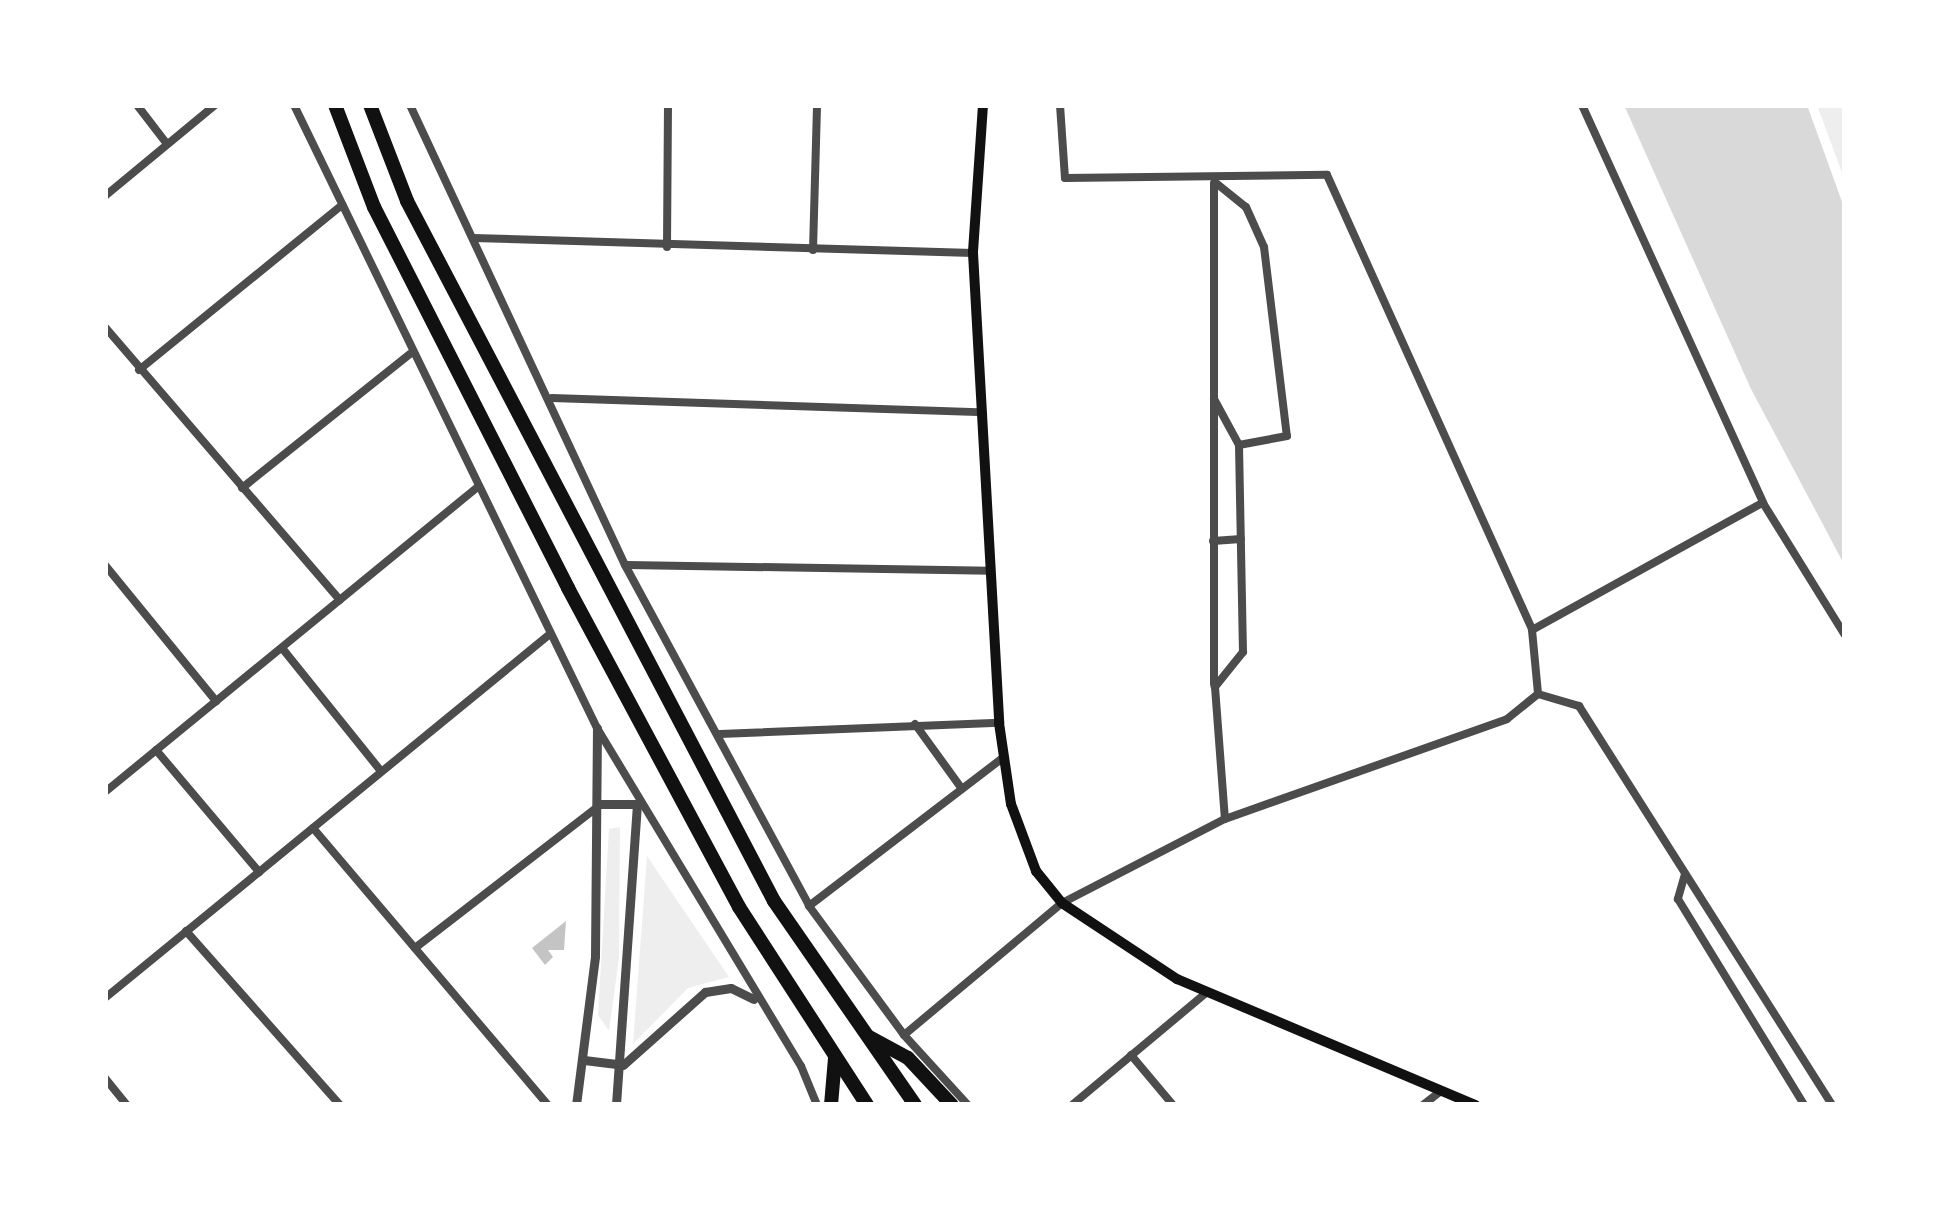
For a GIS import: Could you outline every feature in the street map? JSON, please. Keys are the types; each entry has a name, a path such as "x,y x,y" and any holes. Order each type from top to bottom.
{"highway":[{"path":"335,105 374,207 568,588 739,907 867,1105"},
{"path":"370,105 407,201 595,569 774,901 915,1105"},
{"path":"865,1036 908,1058 952,1105"},
{"path":"831,1105 835,1058"}],"main road":[{"path":"983,105 973,253 978,412 999,723 1023,843 1062,902 1207,994 1475,1105"}],"street":[{"path":"137,105 167,144"},
{"path":"105,196 215,105"},
{"path":"294,105 410,354 596,728 754,999 801,1066 818,1105"},
{"path":"410,105 552,398 625,565 809,906 904,1035 968,1105"},
{"path":"667,247 668,105"},
{"path":"813,250 817,105"},
{"path":"1060,105 1065,178 1214,181 1328,175 1532,630 1538,694"},
{"path":"1582,105 1762,503 1845,635"},
{"path":"1214,181 1214,687 1225,819"},
{"path":"1214,181 1246,207 1264,247 1287,436 1239,445"},
{"path":"139,370 342,205"},
{"path":"473,238 973,253"},
{"path":"105,327 340,600"},
{"path":"242,488 410,354"},
{"path":"1212,396 1239,445 1243,652 1214,687"},
{"path":"552,398 978,412"},
{"path":"105,792 477,488"},
{"path":"1532,630 1762,503"},
{"path":"1213,541 1241,539"},
{"path":"105,565 216,701"},
{"path":"625,565 990,571"},
{"path":"105,998 550,634"},
{"path":"282,647 381,771"},
{"path":"904,1035 1062,902 1225,819 1507,719 1538,694"},
{"path":"1538,694 1579,706 1832,1105"},
{"path":"720,734 999,723"},
{"path":"915,724 962,789"},
{"path":"576,1105 584,1060 601,804 596,728"},
{"path":"156,750 259,872"},
{"path":"809,906 1004,757"},
{"path":"415,948 601,804 637,804"},
{"path":"616,1105 623,1065 637,804"},
{"path":"313,828 548,1105"},
{"path":"1685,874 1678,899 1804,1105"},
{"path":"186,932 340,1105"},
{"path":"584,1060 623,1065 705,992 731,988 754,999"},
{"path":"1072,1105 1207,994"},
{"path":"1131,1055 1173,1105"},
{"path":"105,1078 127,1105"},
{"path":"1423,1105 1443,1089"}],"shaded area":[{"path":"1624,105 1807,105 1845,210 1845,566 1751,389"},
{"path":"1817,105 1845,105 1845,181"},
{"path":"620,827 619,958 609,1031 598,1015 609,829"},
{"path":"647,856 729,977 688,988 633,1044"}],"building":[{"path":"566,921 564,950 548,950 553,957 545,965 532,948"}]}
